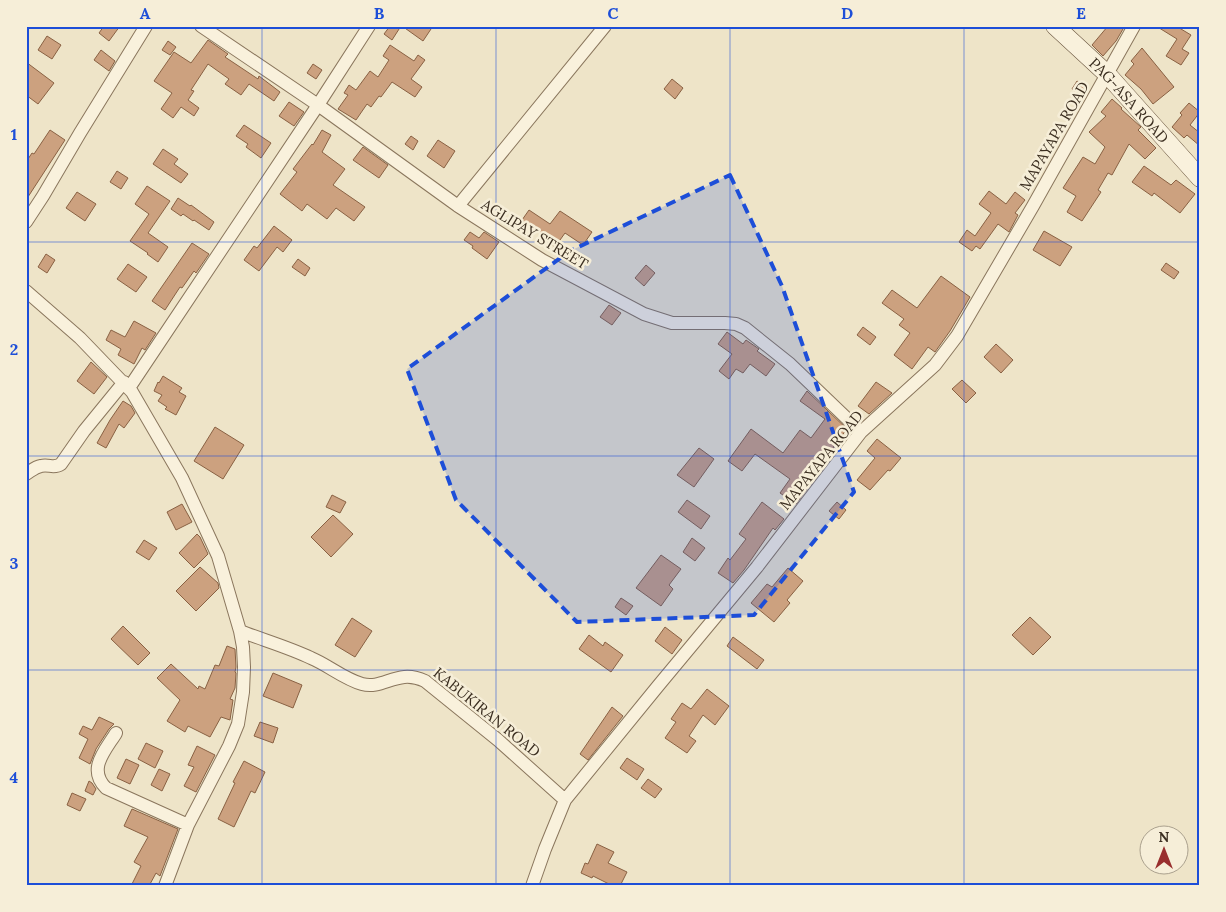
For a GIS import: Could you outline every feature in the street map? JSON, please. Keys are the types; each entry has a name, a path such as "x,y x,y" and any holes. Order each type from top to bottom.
{"main road":[{"name":"PAG-ASA ROAD","path":"1055,26 1108,74 1200,178"}],"street":[{"path":"26,222 146,26"},
{"name":"AGLIPAY STREET","path":"201,26 318,105 458,206 542,260 644,314 672,323 725,323 736,324 745,328 790,364 861,432"},
{"path":"26,474 39,466 54,467 62,464 84,431 126,385 318,105 369,26"},
{"path":"458,206 605,26"},
{"name":"MAPAYAPA ROAD","path":"532,886 565,800 757,568 861,432 935,364 957,336 1033,206 1134,26"},
{"path":"26,290 80,338 126,385 182,478 218,556 240,631 244,668 243,692 238,724 229,746 188,825 165,886"},
{"name":"KABUKIRAN ROAD","path":"240,631 312,658 361,684 374,685 407,676 425,680 498,740 565,800"},
{"path":"116,733 97,766 96,772 100,783 106,788 188,825"}],"highlighted area":[{"path":"730,175 782,286 854,492 754,615 577,622 456,500 407,369 570,251"}],"building":[{"path":"104,26 120,26 109,41 99,33"},
{"path":"390,26 401,26 392,40 384,34"},
{"path":"402,26 433,26 423,41"},
{"path":"1108,26 1119,26 1123,29 1116,41 1103,56 1092,45"},
{"path":"1156,26 1176,26 1191,35 1182,49 1189,53 1181,65 1166,56 1177,39"},
{"path":"47,36 61,45 52,59 38,50"},
{"path":"208,40 228,54 225,57 258,79 259,76 280,92 274,101 249,84 241,95 225,84 229,79 208,64 191,90 194,91 188,100 199,108 194,116 181,107 173,118 161,109 172,93 154,81 174,52 191,63"},
{"path":"168,41 176,47 170,55 162,50"},
{"path":"390,45 414,61 418,55 425,60 411,79 422,87 415,97 392,82 371,107 367,104 356,120 338,109 348,95 344,93 349,85 356,90 370,71 378,77 389,60 383,56"},
{"path":"1142,48 1174,87 1153,104 1141,89 1125,75 1134,64 1131,61"},
{"path":"101,50 115,61 109,71 94,60"},
{"path":"26,62 54,83 38,104 26,95"},
{"path":"313,64 322,70 316,79 307,73"},
{"path":"672,79 683,88 675,99 664,89"},
{"path":"1077,81 1087,88 1081,96 1072,89"},
{"path":"1112,99 1141,127 1138,130 1156,148 1145,159 1129,144 1112,175 1108,173 1098,190 1101,192 1082,221 1067,212 1076,196 1063,188 1083,157 1095,164 1105,147 1089,132 1106,116 1101,112"},
{"path":"289,102 304,112 294,126 279,116"},
{"path":"1189,103 1200,112 1190,125 1200,133 1200,146 1187,135 1184,138 1172,127 1182,115 1180,113"},
{"path":"244,125 271,143 261,158 246,147 248,144 236,136"},
{"path":"50,130 65,140 26,200 26,162 32,153 34,154"},
{"path":"322,130 331,135 322,152 345,169 333,185 365,207 354,221 336,208 327,219 307,204 302,211 280,194 297,172 293,169 313,145"},
{"path":"411,136 418,141 413,150 405,144"},
{"path":"438,140 455,151 444,168 427,156"},
{"path":"363,147 388,165 379,178 353,160"},
{"path":"163,149 178,159 174,164 188,174 181,183 153,164"},
{"path":"1144,166 1171,185 1176,180 1195,194 1180,213 1154,193 1152,196 1132,182"},
{"path":"117,171 128,178 121,189 110,182"},
{"path":"147,186 170,201 148,233 168,247 158,262 130,241 149,214 135,204"},
{"path":"989,191 1006,204 1015,192 1025,200 1015,213 1018,215 1009,232 998,224 980,249 976,246 972,251 959,242 967,230 975,236 991,213 979,204"},
{"path":"77,192 96,204 85,221 66,208"},
{"path":"178,198 214,222 209,230 171,209"},
{"path":"529,210 550,224 560,211 592,232 583,245 565,233 555,247 541,237 543,234 522,220"},
{"path":"274,226 292,240 283,252 277,247 259,271 244,260 254,246 257,248"},
{"path":"1044,231 1072,247 1060,266 1033,250"},
{"path":"470,232 479,238 484,232 499,242 487,259 464,240"},
{"path":"192,243 209,254 196,273 194,271 182,288 180,287 165,310 152,301"},
{"path":"46,254 55,260 47,273 38,267"},
{"path":"298,259 310,268 305,276 292,267"},
{"path":"1166,263 1179,272 1174,279 1161,270"},
{"path":"128,264 147,277 136,292 117,279"},
{"path":"646,265 655,273 644,286 635,278"},
{"path":"941,276 970,297 935,352 928,347 912,369 894,355 910,333 899,325 904,319 882,303 892,290 917,308"},
{"path":"609,305 621,313 612,325 600,317"},
{"path":"134,321 156,333 145,350 142,348 134,364 118,355 121,349 106,340 111,330 125,337"},
{"path":"863,327 876,337 870,345 857,335"},
{"path":"727,332 743,344 746,340 775,364 766,376 750,364 743,373 736,369 729,379 719,371 732,354 718,344"},
{"path":"996,344 1013,360 1001,373 984,357"},
{"path":"91,362 107,377 94,394 77,381"},
{"path":"163,376 182,388 179,392 186,396 176,415 165,409 167,407 158,401 162,395 154,391"},
{"path":"962,380 976,393 966,403 952,389"},
{"path":"876,382 892,393 869,414 858,406"},
{"path":"807,391 847,429 833,447 837,450 832,457 823,451 807,473 815,478 796,504 780,493 790,479 755,454 742,471 728,461 751,429 783,453 800,430 811,438 825,419 800,401"},
{"path":"123,401 131,406 135,413 124,428 119,424 106,448 97,443"},
{"path":"215,427 244,445 223,479 194,461"},
{"path":"877,439 901,458 870,490 857,480 875,458 867,451"},
{"path":"699,448 714,459 694,487 677,475"},
{"path":"332,495 346,502 340,513 326,507"},
{"path":"687,500 710,516 701,529 678,512"},
{"path":"762,502 784,519 775,530 773,528 733,583 718,573 728,558 730,560 746,539 739,534"},
{"path":"837,502 846,510 839,519 829,511"},
{"path":"182,504 192,522 176,530 167,512"},
{"path":"333,515 353,534 331,557 311,537"},
{"path":"197,534 208,554 194,568 179,553"},
{"path":"692,538 705,548 695,561 683,552"},
{"path":"144,540 157,548 149,560 136,552"},
{"path":"661,555 681,569 669,585 673,589 661,606 636,588"},
{"path":"200,567 218,583 219,588 196,611 176,591"},
{"path":"788,568 803,581 787,600 790,603 774,622 751,603 767,584 772,587"},
{"path":"621,598 633,606 626,615 615,607"},
{"path":"1030,617 1051,637 1033,655 1012,635"},
{"path":"352,618 372,631 355,657 335,645"},
{"path":"123,626 150,653 138,665 111,639"},
{"path":"665,627 682,640 672,654 655,641"},
{"path":"589,635 603,646 605,642 623,655 611,672 579,649"},
{"path":"733,637 764,660 757,669 727,646"},
{"path":"227,646 235,649 236,667 235,688 230,699 233,700 230,720 221,717 210,737 188,726 185,732 167,721 180,700 157,678 171,664 198,689 199,686 205,689 215,665 219,666"},
{"path":"273,673 302,685 293,708 263,696"},
{"path":"707,689 729,706 715,725 703,715 689,736 696,741 687,753 665,738 676,722 671,719 682,703 691,709"},
{"path":"612,707 623,716 588,760 580,754"},
{"path":"99,717 114,724 96,749 90,764 79,758 88,739 79,734 83,726 92,730"},
{"path":"260,722 278,728 273,743 254,736"},
{"path":"146,743 163,751 155,768 138,759"},
{"path":"197,746 215,755 196,792 184,786 194,767 188,765"},
{"path":"627,758 644,769 637,780 620,768"},
{"path":"126,759 139,765 130,784 117,778"},
{"path":"244,761 265,772 255,793 251,791 234,827 218,819"},
{"path":"159,769 170,774 162,791 151,785"},
{"path":"648,779 662,789 655,798 641,788"},
{"path":"89,781 96,789 93,795 85,791"},
{"path":"72,793 86,799 80,811 67,805"},
{"path":"132,809 178,829 160,876 156,873 149,886 131,886 141,866 134,862 148,837 124,826"},
{"path":"597,844 614,852 608,863 627,872 620,886 613,886 593,876 592,878 581,873 585,863 588,864"}]}
